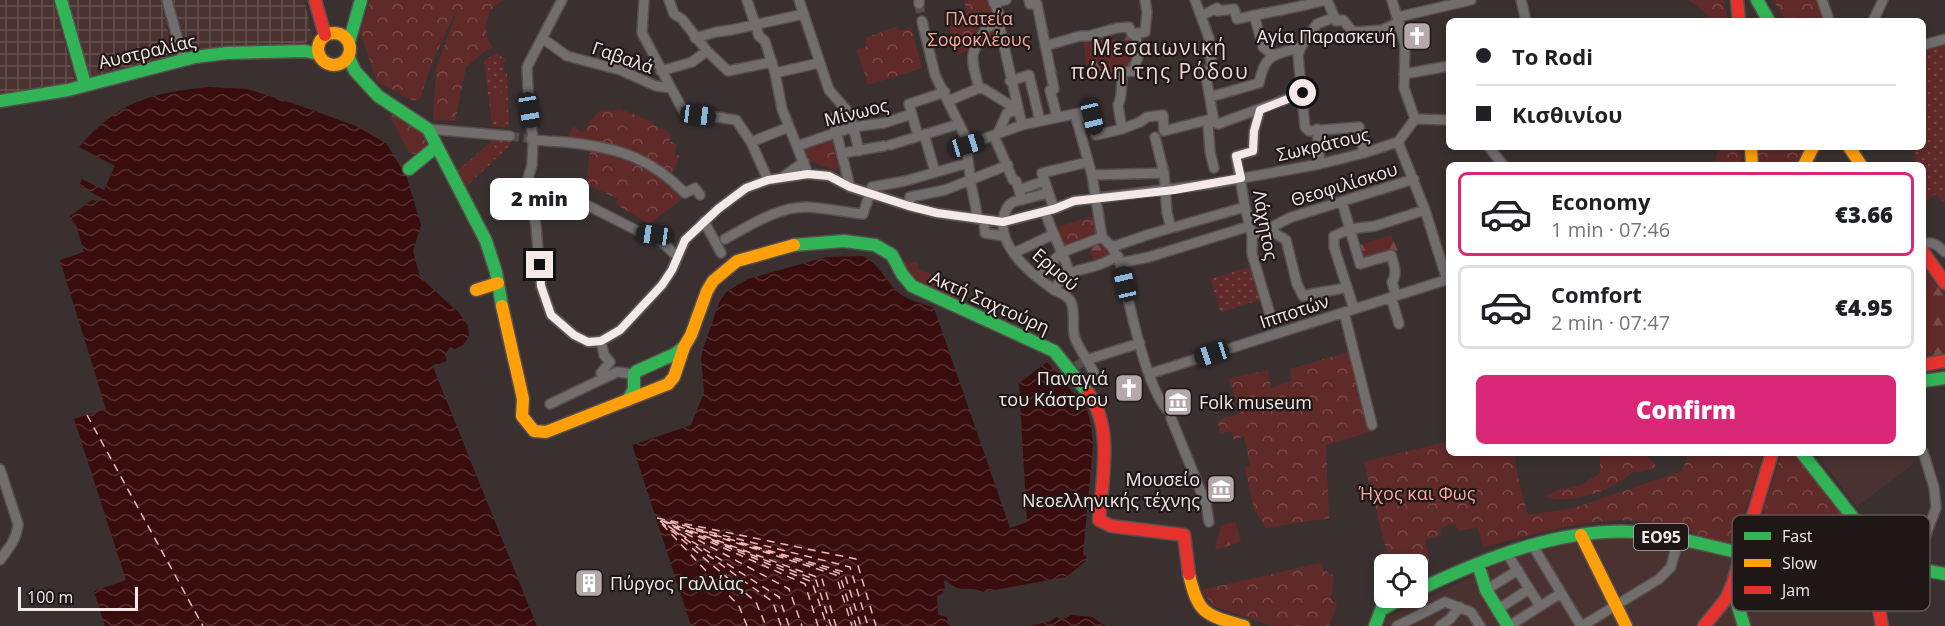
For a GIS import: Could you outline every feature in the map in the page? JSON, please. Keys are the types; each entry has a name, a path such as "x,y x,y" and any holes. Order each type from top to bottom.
{"main road":[{"path":"61,0 85,84"},
{"path":"315,0 322,59 331,64 345,59"},
{"path":"345,59 361,0"},
{"path":"1737,0 1739,18"},
{"path":"1757,0 1767,18"},
{"path":"321,44 330,33 340,34 349,42"},
{"name":"Αυστραλίας","path":"0,101 46,95 183,59 254,52 305,51 321,44"},
{"path":"345,59 378,96 428,129 486,241 498,283 476,290"},
{"path":"409,169 437,146"},
{"name":"Ακτή Σαχτούρη","path":"498,283 523,399 522,416 534,431 546,432 663,387 672,381 723,250 737,261 795,245 844,241 875,245 892,255 906,281 918,290 1054,351 1091,398 1103,428 1105,447 1099,520 1106,524 1184,535 1185,561 1198,604 1204,612 1244,626"},
{"path":"1926,256 1945,283"},
{"path":"627,400 634,388 634,374 675,354 684,347"},
{"path":"1926,364 1945,362"},
{"path":"1926,381 1945,378"},
{"path":"1753,515 1771,456"},
{"path":"1804,456 1852,515"},
{"name":"ΕΟ95","path":"1428,585 1450,574 1533,546 1581,535 1623,531 1639,532 1732,551"},
{"path":"1581,535 1626,626"},
{"path":"1718,548 1731,565 1732,574"},
{"path":"1478,564 1486,590 1509,626"},
{"path":"1930,571 1945,574"},
{"path":"1704,626 1726,599 1732,585"},
{"path":"1366,626 1373,616 1385,608"},
{"path":"1375,626 1382,610"},
{"path":"1740,611 1744,626"},
{"path":"1880,611 1882,626"}],"street":[{"path":"166,0 183,59"},
{"path":"562,0 527,67 532,139 532,165 528,178 536,226 541,286 551,315 574,335 588,342 601,341 620,330 662,285 672,270 685,240 704,221 746,188 768,180 808,174 829,176 850,187 909,206 937,213 1003,222"},
{"path":"644,0 642,33 671,88"},
{"path":"669,0 674,14 682,19 707,51 728,71 772,62"},
{"path":"747,0 754,26 759,36 765,41 775,73 782,109 808,174"},
{"path":"799,0 829,90 846,109 859,151"},
{"path":"1006,0 993,1 1000,17 999,24 1010,81 1022,125"},
{"path":"1029,0 1030,4 1037,4 1054,89 1050,90 1057,117"},
{"path":"1122,129 1118,105 1122,99 1120,79 1124,72 1133,71 1138,57 1140,33 1147,12 1144,0"},
{"path":"1195,0 1209,38 1212,70 1205,71 1210,97 1210,153 1216,176"},
{"path":"1201,16 1217,8 1218,11 1234,9 1237,19 1292,4 1325,0 1336,19"},
{"path":"1392,0 1405,45 1404,88 1415,119 1446,120"},
{"path":"1364,153 1359,127 1309,131 1305,127 1298,55 1317,24 1336,19 1343,20 1353,33 1382,30 1399,20 1471,0"},
{"path":"1521,0 1525,18"},
{"path":"1822,0 1828,17"},
{"path":"1874,18 1883,0"},
{"path":"696,38 804,14"},
{"path":"1254,15 1263,47 1273,55"},
{"path":"922,21 935,75 967,145 968,163 981,219 981,230 1004,238 1003,222 1008,205 1048,193"},
{"path":"979,88 972,51 987,27 999,24"},
{"path":"1045,46 1117,28 1129,27 1132,34 1140,33"},
{"name":"Γαβαλά","path":"542,38 567,56 620,70 656,86 671,88 684,112 736,120 751,142"},
{"path":"1926,44 1945,39"},
{"path":"1210,97 1259,83 1264,64 1273,55 1301,47"},
{"path":"661,71 692,62 707,51"},
{"path":"775,73 819,63"},
{"path":"1404,74 1446,69"},
{"path":"1010,81 1029,75 1040,121"},
{"path":"946,96 979,88 988,90 1018,110"},
{"path":"967,145 1022,125 1057,117 1092,117 1096,135 1122,129 1147,117 1163,115 1164,130 1207,120 1211,123 1218,123 1303,93"},
{"name":"Μίνωος","path":"798,146 853,127 884,123 912,114 909,104 946,96"},
{"path":"846,109 834,119 850,187"},
{"path":"1018,110 1008,112 996,135 1022,200"},
{"path":"1075,116 1093,110"},
{"name":"Λάχητος","path":"1260,110 1254,131 1253,151 1236,156 1251,230 1252,254 1274,328"},
{"path":"912,114 935,172"},
{"path":"1075,116 1089,162 1102,237 1112,247 1119,260 1149,374 1161,403 1169,413 1206,504 1209,522"},
{"name":"Σωκράτους","path":"1003,222 1074,201 1166,190 1216,176 1241,178 1320,164 1364,153 1398,142 1415,119"},
{"path":"843,153 887,146 959,124"},
{"path":"768,180 751,142 789,127"},
{"path":"428,129 510,136"},
{"path":"1317,129 1320,164"},
{"path":"1155,137 1164,173 1167,213 1171,228"},
{"path":"532,139 576,143 638,157 658,170 685,193 695,188 700,195"},
{"path":"1398,142 1414,179 1446,273"},
{"path":"1490,150 1500,162"},
{"path":"781,178 804,162"},
{"path":"1019,190 1043,177 1089,162"},
{"path":"704,221 723,250 766,216 788,209 807,207 862,214 872,187 905,181 968,163"},
{"path":"909,206 910,197 945,190 1008,165"},
{"path":"1092,176 1164,173"},
{"path":"1043,177 1048,193 1050,228 1063,252 1069,272 1054,290"},
{"name":"Θεοφιλίσκου","path":"1069,272 1119,260 1149,257 1251,230 1270,228 1292,217 1414,179"},
{"path":"530,187 575,199 642,234 654,235 678,257"},
{"path":"1342,202 1360,264 1391,255 1395,268 1395,278 1392,282 1400,324"},
{"path":"1112,247 1245,207"},
{"path":"1354,309 1334,247 1334,236 1350,229 1375,226 1425,210"},
{"path":"1270,228 1286,240 1297,284 1303,296 1320,290 1329,292 1347,287"},
{"path":"1014,253 1054,234"},
{"path":"1036,276 1063,252 1102,237"},
{"name":"Ερμού","path":"1004,238 1014,253 1036,276 1054,290 1065,294 1070,300 1075,320 1073,331 1075,339 1087,359"},
{"path":"1926,243 1931,242 1945,252"},
{"name":"Ιπποτών","path":"1149,374 1274,328 1344,312 1446,280"},
{"path":"1344,312 1372,425"},
{"path":"601,341 604,355 610,362 601,373 603,377"},
{"path":"1095,375 1087,359 1140,343"},
{"path":"550,404 617,372 634,374"},
{"path":"1924,456 1934,487 1936,508 1930,524"},
{"path":"0,469 18,524 18,533 0,560"},
{"path":"1533,546 1581,626 1659,579 1671,567 1678,540"},
{"path":"1508,555 1540,606"},
{"path":"1486,590 1518,570"},
{"path":"1497,610 1529,589"},
{"path":"1509,626 1560,593"},
{"path":"1399,626 1444,605 1470,613 1480,626"},
{"path":"1440,626 1452,623 1459,608"}],"shaded area":[{"path":"0,0 53,0 76,85 0,99"},
{"path":"68,0 161,0 174,60 92,82"},
{"path":"173,0 304,0 313,38 295,45 187,54"},
{"path":"1818,456 1922,456 1922,457 1857,507"},
{"path":"1607,536 1652,538 1732,559 1732,611 1871,611 1874,626 1384,626 1387,617 1406,608 1428,608 1428,598 1514,557 1584,539"}],"green space":[{"path":"370,0 504,0 492,9 486,21 487,35 494,48 485,51 466,67 455,121 433,120 436,68 459,5 431,65 420,99 414,101 377,82 360,33"},
{"name":"Πλατεία Σοφοκλέους","path":"1000,0 1000,41 957,54 948,24 954,22 955,17 967,13 964,1"},
{"path":"1689,0 1724,0 1727,18 1707,18 1708,15"},
{"path":"1773,0 1819,0 1824,18 1784,18"},
{"path":"898,26 900,31 911,27 922,68 868,85 857,50 867,46 865,38"},
{"path":"1125,30 1129,30 1135,44 1135,58 1129,67 1116,67 1116,71 1088,79 1083,38 1099,35 1100,40 1116,39 1116,43 1125,44"},
{"path":"1945,45 1945,204 1936,194 1926,202 1926,162 1916,162 1914,150 1926,150 1926,51"},
{"path":"496,53 506,60 502,65 505,68 503,72 507,73 509,127 492,126 484,61"},
{"path":"506,92 507,120 494,121 493,93"},
{"path":"618,108 653,122 672,134 669,141 677,144 674,154 680,156 670,178 684,190 680,201 649,224 615,204 618,199 586,184 590,151 564,146 573,126 582,133 598,112 603,109 614,112"},
{"path":"392,111 421,130 427,146 419,155 408,151 390,116"},
{"path":"493,140 511,141 511,144 467,186 457,171"},
{"path":"832,140 838,168 836,171 810,161 804,148"},
{"path":"491,143 500,153 467,181 458,171"},
{"path":"1718,150 1741,150 1742,162 1715,162"},
{"path":"1756,150 1804,150 1798,162 1758,162"},
{"path":"1095,215 1099,238 1066,249 1055,228"},
{"path":"1391,235 1398,251 1362,262 1356,246"},
{"path":"1101,239 1113,255 1095,264 1088,245"},
{"path":"905,261 917,262 918,270 971,286 964,302 923,284 909,272 904,265"},
{"path":"1926,265 1945,291 1945,355 1926,358"},
{"path":"1252,266 1263,299 1221,312 1210,279"},
{"path":"1348,352 1370,432 1326,445 1329,518 1266,528 1254,509 1245,468 1250,465 1244,436 1234,440 1231,431 1220,434 1218,420 1240,413 1229,379 1268,370 1271,388 1291,381 1290,369"},
{"name":"Ήχος και Φως","path":"1446,442 1446,456 1514,456 1528,515 1574,508 1682,471 1688,456 1762,456 1744,515 1732,515 1732,540 1725,543 1661,525 1620,520 1581,524 1484,547 1477,527 1458,531 1456,525 1452,524 1440,530 1441,535 1425,540 1428,554 1387,553 1364,462"},
{"path":"1600,456 1648,456 1657,467 1633,472 1624,479 1591,495 1566,499 1543,497 1558,490 1581,485 1600,473"},
{"path":"1781,456 1796,456 1843,515 1761,515"},
{"path":"1235,522 1241,542 1215,550 1221,525"},
{"path":"1320,563 1323,569 1334,576 1331,599 1337,604 1329,626 1272,626 1213,606 1201,590"}],"water":[{"path":"209,87 247,89 298,105 356,126 387,144 407,178 421,225 413,251 420,277 460,314 468,326 469,336 463,345 455,349 450,347 445,355 447,361 433,367 537,626 105,626 94,591 126,580 74,419 106,409 60,260 84,252 76,225 69,217 92,200 100,201 102,198 79,186 82,179 104,190 115,166 79,147 108,119 137,102 169,92"},
{"path":"863,256 875,264 903,296 934,308 1010,528 1027,522 1019,383 1047,362 1087,409 1093,445 1083,555 1086,556 1086,561 1066,577 983,592 956,588 946,580 944,581 945,589 937,596 938,615 947,617 949,626 691,626 632,445 691,425 704,392 701,359 703,349 719,303 726,292 748,279 826,257"},
{"path":"1071,615 1092,617 1106,626 1028,626 1049,622 1056,617 1062,620"}],"pier":[{"path":"698,359 701,359 704,392 691,425 632,445 691,626 688,626 629,444 689,423 701,391"},
{"path":"447,361 448,363 437,368 540,626 537,626 433,366"}],"ferry route":[{"path":"87,415 203,626"},
{"path":"657,518 856,559 876,626"},
{"path":"661,520 789,589 802,626"},
{"path":"660,521 756,602 766,626"},
{"path":"664,521 822,579 836,626"},
{"path":"670,522 683,526"},
{"path":"662,524 739,606 747,626"},
{"path":"672,525 805,584 818,626"},
{"path":"682,525 850,567 868,626"},
{"path":"668,526 779,597 789,626"},
{"path":"687,527 844,572 861,626"},
{"path":"673,530 773,602 781,626"},
{"path":"686,530 812,582 827,626"},
{"path":"696,530 836,575 852,626"},
{"path":"711,539 816,580 831,626"},
{"path":"739,543 839,573 856,626"}],"tunnel":[{"path":"919,4 922,21"},
{"path":"510,136 531,139"},
{"path":"1076,366 1086,360"}],"traffic: fast":[{"path":"61,0 85,84"},
{"path":"349,42 361,0"},
{"path":"1757,0 1767,18"},
{"path":"0,101 68,90 195,57 227,53 305,51 319,54"},
{"path":"348,56 355,71 378,96 428,129 486,241 496,272 502,306"},
{"path":"409,169 437,146"},
{"path":"794,245 844,241 875,245 892,255 902,274 912,286 1054,351 1088,393"},
{"path":"628,400 634,389 634,374 637,371 675,354 684,347"},
{"path":"1926,381 1945,378"},
{"path":"1804,456 1851,515"},
{"path":"1428,586 1497,556 1581,534 1651,533 1732,551"},
{"path":"1478,564 1486,590 1508,626"},
{"path":"1930,571 1945,574"},
{"path":"1375,626 1381,610 1385,608"},
{"path":"1740,611 1744,626"}],"traffic: slow":[{"path":"334,33 345,38 350,49 345,60 334,65 323,60 318,49 323,38 334,33"},
{"path":"1751,150 1752,162"},
{"path":"1806,162 1812,150"},
{"path":"1851,150 1859,162"},
{"path":"502,306 523,399 522,416 534,431 546,432 668,384 674,377 684,347 713,281 737,261 794,245"},
{"path":"476,290 498,283"},
{"path":"1581,535 1626,626"},
{"path":"1189,574 1200,606 1212,616 1244,626"}],"traffic: jam":[{"path":"315,0 325,35"},
{"path":"1737,0 1739,18"},
{"path":"1926,256 1945,283"},
{"path":"1926,364 1945,361"},
{"path":"1088,393 1096,407 1104,438 1104,471 1099,520 1111,526 1184,535 1189,574"},
{"path":"1753,515 1771,456"},
{"path":"1704,626 1726,599 1732,586"},
{"path":"1879,611 1882,626"}],"place":[{"name":"Αγία Παρασκευή","path":"1417,36"},
{"name":"Παναγιά του Κάστρου","path":"1129,388"},
{"name":"Folk museum","path":"1178,402"},
{"name":"Μουσείο Νεοελληνικής τέχνης","path":"1221,489"},
{"name":"Πύργος Γαλλίας","path":"589,583"}],"district":[{"name":"Μεσαιωνική πόλη της Ρόδου","path":"1160,59"}],"route":[{"path":"540,265 541,286 551,315 574,335 588,342 601,341 620,330 662,285 672,270 685,240 718,209 746,188 768,180 808,174 829,176 850,187 909,206 937,213 1003,222 1054,209 1074,201 1174,190 1241,178 1236,156 1253,151 1254,131 1260,110 1303,93"}]}
